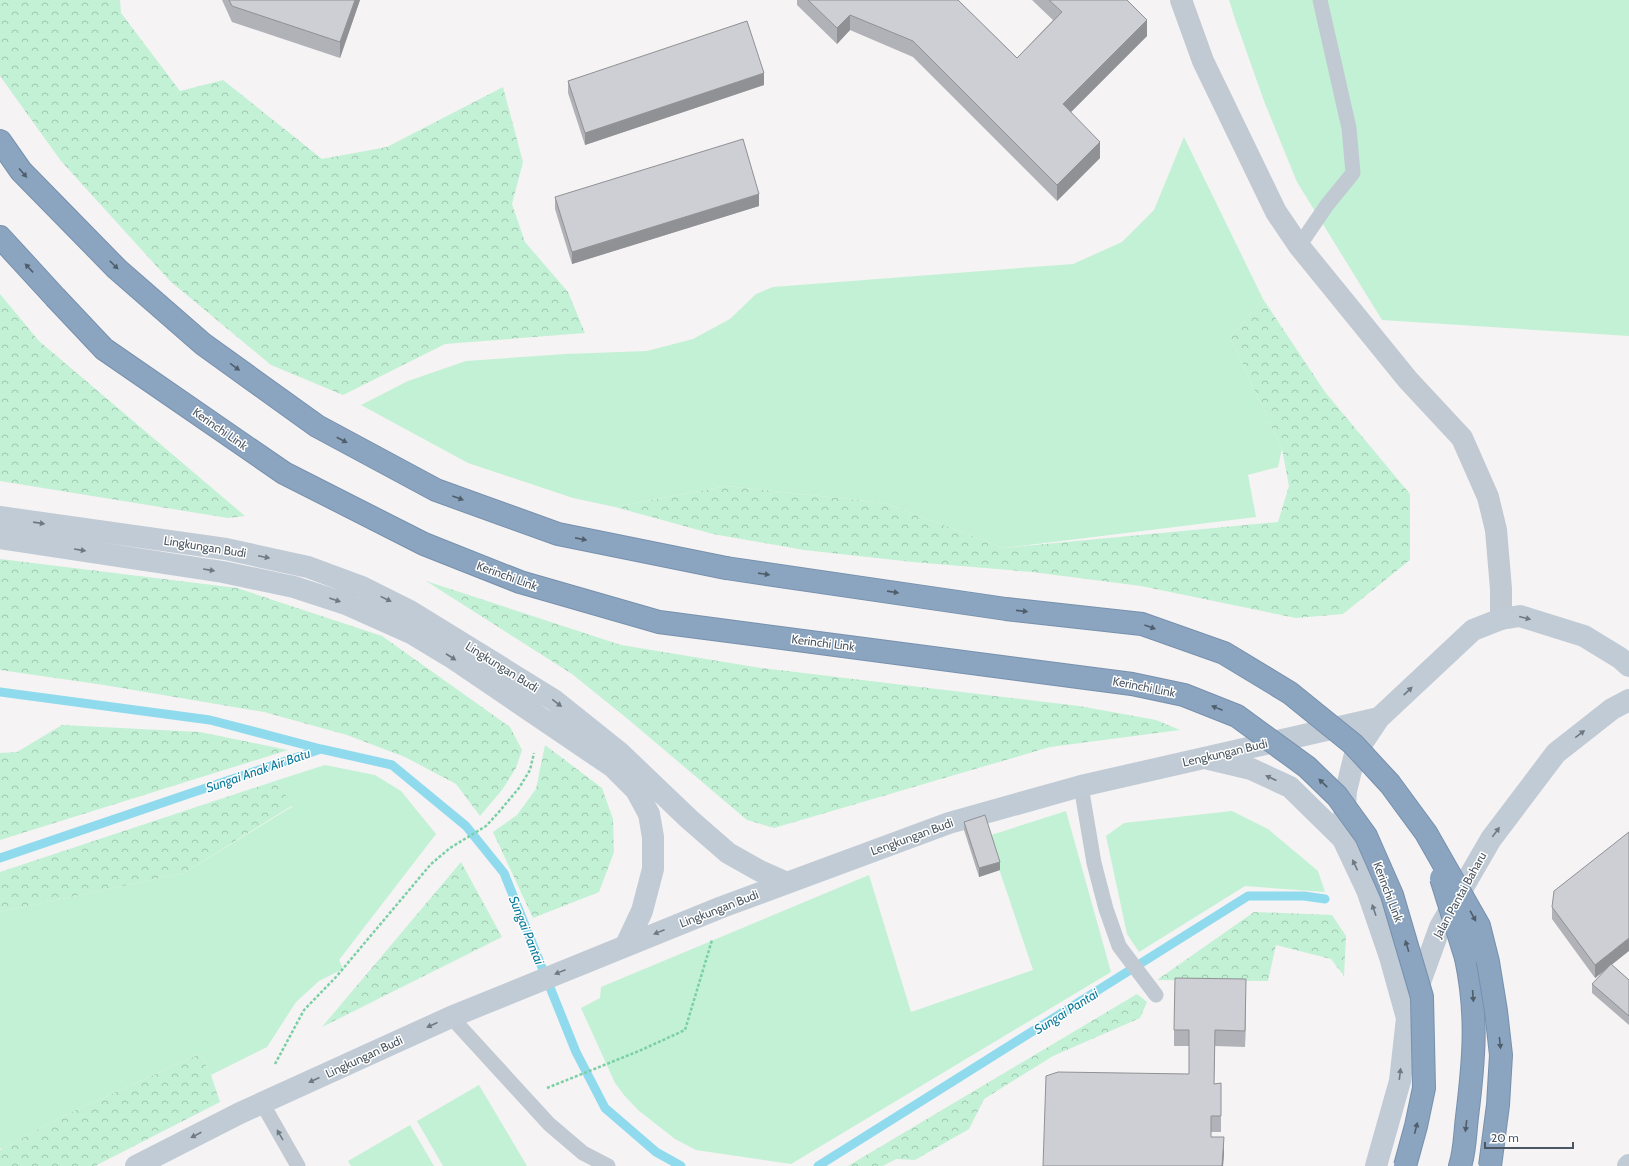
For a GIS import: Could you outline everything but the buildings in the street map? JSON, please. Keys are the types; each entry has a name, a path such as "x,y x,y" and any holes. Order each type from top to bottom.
{"highway":[{"path":"0,141 21,171 117,269 203,344 316,426 436,490 558,534 726,568 1006,609 1142,624 1224,653 1290,693 1353,744 1390,784 1426,833 1478,926 1488,962 1501,1055 1498,1105 1490,1166"},
{"name":"Kerinchi Link","path":"0,237 104,349 284,473 424,544 520,582 659,622 1132,684 1184,695 1237,716 1307,767 1337,796 1366,836 1392,895 1422,997 1424,1088 1416,1126 1405,1166"},
{"path":"1426,833 1466,958 1472,986 1475,1026 1473,1066 1460,1166"}],"street":[{"path":"1181,0 1202,61 1276,212 1299,246 1408,380 1462,438 1488,497 1496,530 1501,589 1501,619"},
{"name":"Lingkungan Budi","path":"0,517 226,549 308,567 362,587 410,611 554,700 619,752 728,853 760,871 787,883"},
{"name":"Lingkungan Budi","path":"0,538 223,572 294,587 346,604 413,634 451,657 613,767 636,790 649,814 653,837 653,869 642,911 626,945"},
{"path":"1343,839 1346,790 1355,754 1379,718 1473,630 1501,619 1520,616 1584,636 1620,658 1629,666"},
{"name":"Jalan Pantai Baharu","path":"1376,1166 1400,1080 1407,1018 1440,927 1491,839 1556,753 1612,709 1629,700"},
{"name":"Lengkungan Budi","path":"787,883 949,824 1081,786 1379,718"},
{"path":"1204,758 1251,769 1290,787 1343,839 1367,890 1390,957 1407,1018"},
{"name":"Lingkungan Budi","path":"136,1166 240,1113 451,1017 626,945 787,883"}],"lane":[{"path":"1299,246 1327,204 1353,173 1349,128 1320,0"},
{"path":"1081,786 1094,863 1106,909 1119,946 1156,995"},
{"path":"451,1017 549,1124 584,1153 608,1166"},
{"path":"262,1104 298,1166"}],"path":[{"path":"275,1064 304,1010 336,977 431,864 450,848 486,826 519,788 530,770 534,753"},
{"path":"553,1085 639,1051 685,1030 722,907"}],"green space":[{"path":"0,0 120,0 121,13 180,91 223,80 322,159 387,147 503,87 523,162 512,204 525,242 568,292 585,333 445,344 343,395 271,365 170,281 61,161 0,76"},
{"path":"1229,0 1629,0 1629,336 1382,320 1297,182 1264,101"},
{"path":"1184,137 1263,299 1230,337 1282,449 1278,467 1248,475 1256,517 1004,548 885,503 726,486 615,507 573,498 468,463 361,405 408,381 466,361 565,354 647,351 693,339 730,319 756,294 773,287 1073,264 1122,242 1154,210"},
{"path":"0,294 39,341 245,516 228,518 0,481"},
{"path":"1263,299 1325,392 1410,494 1410,560 1343,614 1296,618 1141,586 1032,572 913,562 804,550 713,534 615,507 726,486 885,503 1004,548 1278,522 1289,486 1282,449 1230,337"},
{"path":"0,559 237,588 382,636 510,727 522,750 516,768 502,790 480,816 456,784 405,757 347,735 264,712 104,685 0,670"},
{"path":"426,581 621,645 761,668 1079,706 1156,720 1180,730 1050,747 774,828 747,820 572,674"},
{"path":"62,725 200,732 288,750 0,840 0,753 17,752"},
{"path":"545,745 602,788 613,819 614,852 599,892 533,918 493,832 517,815 536,789"},
{"path":"325,765 375,775 401,791 436,834 339,960 343,969 319,981 296,1002 267,1047 211,1075 200,1054 63,1116 2,1149 0,1148 0,912 184,873 293,806 275,781"},
{"path":"275,781 293,805 184,873 0,912 0,872"},
{"path":"1066,811 1111,972 791,1164 696,1150 675,1139 638,1110 615,1083 581,1008 600,998 601,987 869,875 911,1012 1033,970 988,836"},
{"path":"1232,811 1268,829 1318,871 1325,892 1245,886 1139,952 1127,934 1106,836 1124,823"},
{"path":"461,862 502,937 322,1027"},
{"path":"1254,912 1332,915 1346,936 1344,976 1331,959 1276,945 1268,981 1157,980"},
{"path":"1137,994 1147,1002 1140,1018 1053,1056 984,1099 969,1129 915,1160 896,1159 883,1166 848,1166"},
{"path":"200,1054 211,1075 220,1102 95,1166 0,1166 0,1150 63,1116"},
{"path":"479,1085 527,1166 443,1166 417,1121"},
{"path":"410,1125 434,1166 351,1166 348,1161"}],"waterway":[{"name":"Sungai Pantai","path":"0,692 210,720 321,749 392,765 466,826 504,873 576,1052 605,1108 656,1152 681,1166"},
{"name":"Sungai Anak Air Batu","path":"0,858 321,749"},
{"name":"Sungai Pantai","path":"818,1166 1248,896 1304,896 1325,899"}]}
